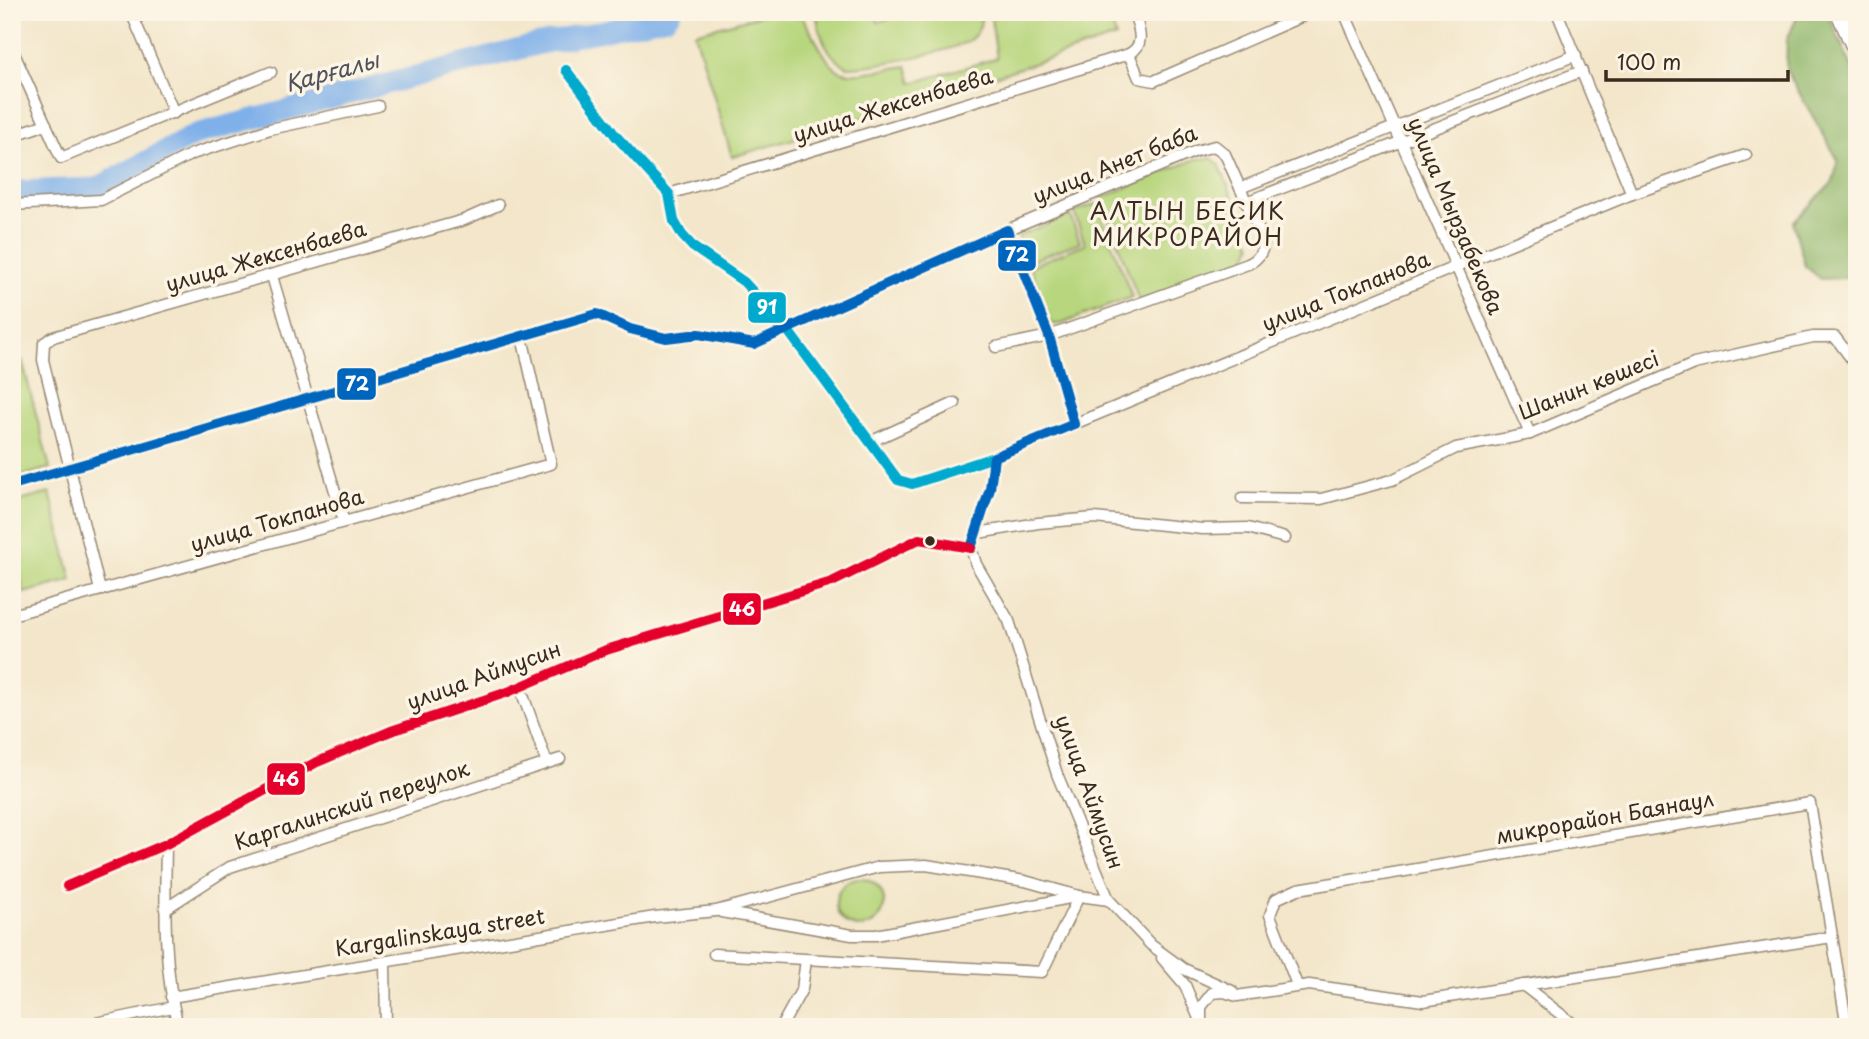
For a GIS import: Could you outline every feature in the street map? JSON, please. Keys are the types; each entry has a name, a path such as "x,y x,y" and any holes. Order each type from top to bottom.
{"highway":[{"path":"1840,12 1857,50"}],"street":[{"path":"131,12 174,113"},
{"path":"1134,12 1141,41 1138,48 1129,54 1139,78 1154,80 1312,12"},
{"name":"улица Мырзабекова","path":"1344,12 1530,434"},
{"path":"1557,12 1632,194"},
{"path":"12,49 61,158 271,72"},
{"name":"улица Жексенбаева","path":"669,194 1129,54"},
{"path":"1240,188 1576,55"},
{"path":"566,70 615,135 669,194 674,221 687,241 744,282 786,328 870,442 955,403"},
{"path":"1247,202 1582,71"},
{"path":"12,205 102,200 192,154 270,128 378,106"},
{"path":"12,136 46,124"},
{"name":"улица Анет баба","path":"12,485 597,314 630,329 666,338 699,334 754,344 1210,146 1223,150 1263,242 1261,252 1252,262 1049,336"},
{"name":"улица Токпанова","path":"870,442 898,480 905,483 994,457 1072,419 1456,268 1632,194 1746,155"},
{"name":"улица Жексенбаева","path":"68,469 41,353 44,343 53,337 464,220 498,205"},
{"path":"1009,235 1049,336 1072,419"},
{"path":"272,276 306,400 344,522"},
{"path":"996,347 1049,336"},
{"name":"улица Токпанова","path":"12,615 551,464 522,337"},
{"name":"Шанин көшесі","path":"1242,498 1321,499 1392,480 1456,448 1530,434 1694,364 1814,337 1835,337 1849,360 1857,366"},
{"path":"971,548 990,489 994,457"},
{"path":"68,469 100,590"},
{"path":"978,533 1038,523 1094,518 1203,529 1248,528 1285,538"},
{"name":"улица Аймусин","path":"68,886 166,844 314,762 391,730 520,687 606,650 832,582 919,538 971,548 976,564 1009,621 1057,774 1110,900 1151,945 1184,968 1228,988 1237,996"},
{"path":"520,687 547,763"},
{"name":"Каргалинский переулок","path":"165,909 230,867 560,759"},
{"name":"микрорайон Баянаул","path":"1297,985 1270,915 1276,899 1298,889 1810,803 1847,1027"},
{"path":"166,844 165,909 172,1002 178,1027"},
{"path":"716,911 891,867 926,866 1025,881 1079,896 1110,900"},
{"path":"716,911 852,934 876,935 1079,896"},
{"path":"714,954 1042,972 1079,896"},
{"name":"Kargalinskaya street","path":"76,1027 172,1002 385,962 655,918 716,911"},
{"path":"1201,1027 1201,1007 1212,993 1224,992 1237,996 1297,985 1423,1001 1832,937"},
{"path":"1151,945 1185,985 1201,1027"},
{"path":"781,1027 802,989 806,960"},
{"path":"385,962 386,1027"},
{"path":"1523,985 1577,1027"}],"green space":[{"path":"773,12 799,12 829,62 837,69 847,73 861,73 907,66 912,83 997,58 990,12 1109,12 1116,37 868,117 732,157 695,33"},
{"path":"817,12 874,12 878,22 894,18 893,12 981,12 981,16 975,35 959,45 910,58 848,67 835,58 825,44"},
{"path":"1799,12 1827,12 1857,78 1857,271 1846,278 1821,279 1805,266 1793,222 1833,182 1838,160 1786,70 1787,40"},
{"path":"1211,158 1219,164 1252,245 1243,265 1139,301 1101,198 1196,159"},
{"path":"1097,204 1132,297 1061,324 1051,324 1030,266 1085,244 1074,212"},
{"path":"1070,215 1080,242 1028,262 1018,236"},
{"path":"22,360 50,468 12,479 12,363"},
{"path":"50,493 72,580 24,593 12,545 12,503"},
{"path":"860,879 877,886 884,903 877,920 860,927 843,920 836,903 843,886"}],"waterway":[{"name":"Қарғалы","path":"12,191 97,188 196,134 535,45 667,17 671,12"}],"transit line":[{"name":"91","path":"566,70 615,135 669,194 674,221 682,235 693,247 744,282 786,328 898,480 912,484 994,457"},
{"name":"72","path":"12,485 597,314 630,329 666,338 699,334 754,344 1007,230 1049,336 1074,424 994,457 990,489 971,548"},
{"name":"46","path":"67,886 166,844 315,763 391,731 508,692 606,650 832,582 919,539 971,548"}],"district":[{"name":"АЛТЫН БЕСИК МИКРОРАЙОН","path":"1188,225"}]}
